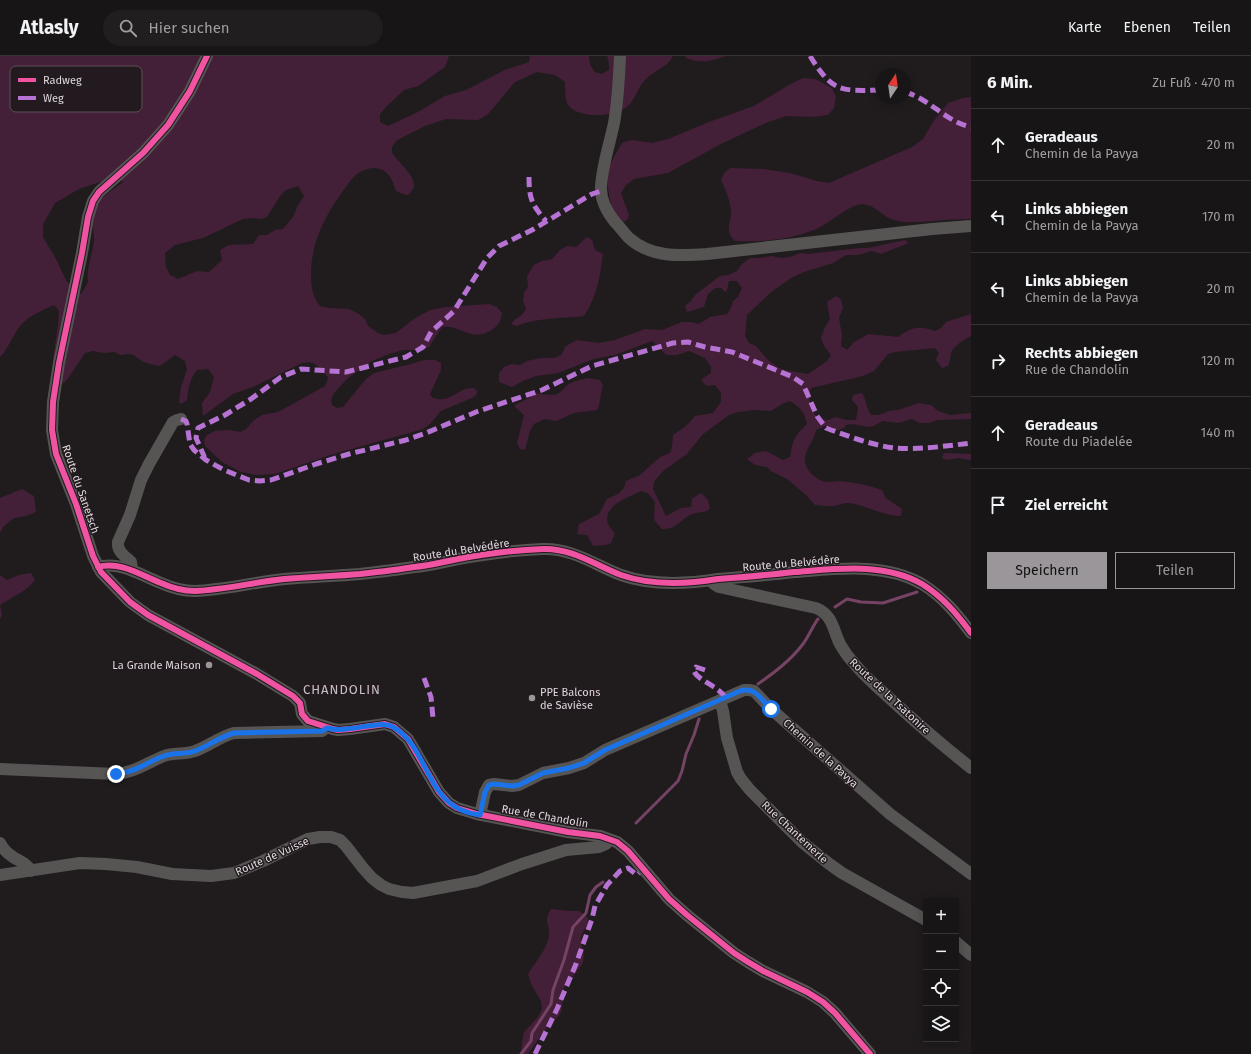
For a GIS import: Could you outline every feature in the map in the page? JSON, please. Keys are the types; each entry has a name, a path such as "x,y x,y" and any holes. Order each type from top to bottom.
{"street":[{"name":"Route du Sanetsch","path":"207,56 190,91 168,125 143,153 99,192 93,201 88,217 59,363 53,402 52,430 56,454 76,504 98,567 105,576 143,612 278,686 298,700 305,719 327,728"},
{"path":"620,56 618,103 602,174 601,194 608,211 623,232 645,249 671,255 707,254 971,226"},
{"path":"132,570 131,562 120,552 118,542 130,515 141,480 149,464 173,422 181,419"},
{"name":"Route du Belvédère","path":"98,567 108,565 118,566 132,570 169,586 181,589 198,590 284,579 427,566 468,558 544,549 580,556 637,580 699,582 843,569 866,569 887,572 914,580 935,593 949,606 970,630"},
{"name":"Route de la Tsatonire","path":"713,580 714,584 719,587 824,611 828,616 840,644 858,669 899,707 971,768"},
{"name":"Chemin de la Pavya","path":"480,815 485,792 489,785 516,786 543,773 580,764 605,750 720,700 744,690 749,690 754,691 771,709 883,808 971,874"},
{"name":"Rue Chantemerle","path":"720,700 727,738 737,772 750,790 802,842 828,863 842,873 923,918"},
{"name":"Rue de Chandolin","path":"327,728 338,730 384,724 394,727 408,739 432,782 446,800 461,810 568,832 594,834 617,842 624,847 676,905 734,953 763,971 803,990 823,1002 835,1013 870,1054"},
{"path":"0,769 124,774 171,753 194,752 224,735 234,733 322,731 327,728"},
{"name":"Route de Vuisse","path":"0,875 80,863 137,867 172,874 211,876 234,873 263,861 308,839 331,837 340,840 372,878 381,885 389,889 414,893 477,881 522,864 566,850 604,846 609,839"},
{"path":"0,843 4,850 11,856 27,865 31,871"},
{"path":"959,945 971,955"}],"shaded area":[{"path":"0,56 449,56 445,67 418,86 404,90 386,107 380,114 380,122 388,126 416,113 445,96 466,90 505,70 529,62 530,56 589,56 590,65 595,72 602,74 609,70 607,56 673,56 664,66 645,80 628,106 611,114 594,115 577,112 571,108 566,101 565,82 555,75 537,72 515,82 488,114 478,120 446,119 425,126 397,140 392,147 392,153 410,174 414,183 414,188 408,195 396,191 388,174 379,169 373,168 357,174 340,195 329,212 316,240 312,260 311,285 313,293 320,306 349,309 365,319 368,326 384,335 396,333 414,319 430,310 446,307 489,304 497,307 502,313 497,326 485,333 479,335 455,328 442,327 429,347 422,350 403,350 372,361 348,378 334,393 331,400 332,405 337,408 343,407 366,379 374,373 424,360 435,360 441,363 441,370 430,394 433,398 445,399 468,388 474,388 477,391 477,394 474,397 441,411 430,424 423,429 330,455 275,474 256,475 241,472 222,462 205,446 204,440 207,435 215,431 229,430 240,432 246,429 254,420 262,415 278,412 325,386 328,377 315,364 310,362 302,363 253,387 233,394 203,416 202,403 210,392 214,377 208,369 197,370 190,384 187,400 181,404 179,402 181,387 187,370 185,361 175,355 160,366 149,364 134,355 121,355 114,352 104,353 93,351 85,353 67,380 61,385 54,377 53,360 59,311 54,305 28,318 18,329 0,357","holes":["112,174 123,182 104,196 93,210 92,220 94,242 88,267 88,282 82,293 79,294 67,282 43,237 43,224 55,203 79,189 103,181","298,186 304,196 293,217 283,229 275,230 267,235 259,235 253,244 229,245 220,250 222,260 209,272 197,271 178,279 170,275 166,267 165,253 175,245 203,238 243,219 261,219 267,217 280,196 286,190"]},
{"path":"685,56 726,56 711,60 697,61 686,58"},
{"path":"803,78 815,79 832,88 836,97 834,108 828,115 812,117 787,116 768,122 721,144 668,173 634,179 626,185 621,193 629,215 628,219 624,222 618,220 612,210 608,188 608,169 622,143 631,140 652,143 668,139 754,106"},
{"path":"971,97 971,219 904,222 888,218 871,206 862,204 856,205 844,211 814,230 794,236 775,240 735,241 730,234 729,227 731,211 728,195 721,180 724,173 730,168 763,169 790,173 829,183 912,147 923,139 933,122 948,103"},
{"path":"587,237 592,240 595,250 603,254 596,291 584,316 533,321 517,326 511,324 523,314 526,309 523,301 524,293 528,287 527,276 534,265 542,261 552,259 560,250 567,246 576,247"},
{"path":"905,240 909,243 881,254 872,251 858,255 846,255 833,263 804,272 791,278 770,293 747,315 745,336 749,343 756,346 768,360 777,367 784,370 808,374 827,361 831,355 824,346 821,338 830,319 827,302 836,296 841,299 843,308 839,318 842,336 841,346 847,350 854,342 869,334 898,337 915,328 924,328 935,331 941,328 946,322 971,314 971,336 954,348 951,353 948,366 942,368 936,360 939,353 935,348 895,352 888,354 874,371 863,376 811,388 809,396 810,405 819,419 828,420 836,417 846,420 856,420 858,407 852,400 853,395 862,393 871,415 879,415 919,403 931,405 938,411 950,415 971,413 971,419 937,420 929,423 920,423 912,419 898,423 883,421 868,427 853,424 846,425 844,428 835,431 825,426 816,430 805,457 806,465 813,475 819,480 826,482 850,482 882,490 886,498 902,509 901,516 886,514 852,504 844,503 837,506 815,505 806,495 787,479 771,471 767,467 755,465 747,459 755,453 766,451 783,460 790,457 795,439 799,432 807,424 802,411 790,401 771,411 755,410 738,412 729,415 702,435 687,454 663,471 654,482 653,489 666,516 681,508 691,507 692,499 701,493 708,500 710,509 692,514 671,528 662,529 654,520 655,502 648,493 641,491 615,505 608,514 608,523 615,533 611,543 593,546 587,535 577,534 579,524 599,514 607,499 618,494 624,488 626,481 640,475 660,457 670,453 673,435 686,426 695,416 713,413 721,402 721,393 715,385 707,386 701,380 711,373 711,367 705,358 689,351 677,355 666,355 652,341 615,355 594,359 558,373 536,376 512,387 499,382 499,373 504,367 511,364 520,365 527,361 541,358 554,358 561,355 566,346 577,340 598,343 615,340 645,329 662,330 682,322 698,324 710,317 727,314 733,301 738,297 742,288 737,281 729,281 725,292 721,288 715,288 708,294 704,307 687,312 685,306 695,295 720,276 728,275 737,271 742,264 750,258 771,256 782,258 800,253 809,254 868,248"},
{"path":"588,378 600,380 603,386 597,410 574,413 556,421 545,419 534,424 530,431 525,450 520,449 517,443 524,415 514,406 536,393 554,395 571,383"},
{"path":"944,453 971,454 971,460 958,458 946,460 942,458"},
{"path":"22,489 34,496 36,512 26,516 14,518 3,527 0,533 0,498"},
{"path":"31,573 35,580 23,591 0,605 0,575 7,580 19,575"},
{"path":"0,605 2,615 0,619"},
{"path":"551,909 579,911 588,918 588,925 581,936 584,957 583,962 565,986 562,1009 559,1016 541,1035 528,1054 521,1054 524,1032 538,1017 542,1009 541,1001 531,984 528,974 548,941 549,932 547,918"}],"waterway":[{"path":"835,607 847,599 861,602 883,603 917,592"},
{"path":"758,684 788,661 805,641 818,619"},
{"path":"636,823 678,781 699,719"},
{"path":"521,1054 531,1041 532,1033 551,1004 553,990 564,960 573,927 586,913 590,895 596,887 603,882"}],"marked path":[{"path":"810,56 825,77 839,87 856,90 875,90"},
{"path":"911,94 946,116 971,127"},
{"path":"529,177 532,201 534,206 546,221"},
{"path":"203,458 204,456 196,438 198,428 225,415 251,399 281,377 301,369 346,372 406,357 423,347 431,332 454,311 487,258 499,246 532,230 592,194 601,191"},
{"path":"181,419 186,421 190,444 194,450 206,460 224,470 249,480 271,480 316,464 406,440 426,433 476,412 542,390 592,366 673,343 688,342 732,352 793,377 803,384 817,416 826,428 831,430 870,443 894,448 923,448 971,443"},
{"path":"705,670 696,667 694,671 699,677 722,693 725,697"},
{"path":"424,678 431,697 433,718"},
{"path":"535,1054 557,1009 576,964 595,906 607,885 620,871 628,868 637,875 639,873"}],"cycle path":[{"path":"207,56 190,91 168,125 143,153 99,192 93,201 88,217 59,363 53,402 52,430 56,454 76,504 93,556 101,572 130,602 148,615 257,674 293,696 300,703 302,714 308,721 338,730 385,724 394,727 408,739 439,792 449,803 457,808 477,814 568,832 600,836 617,842 628,851 669,899 687,915 734,953 748,962 763,971 807,992 823,1002 835,1013 870,1054"},
{"path":"98,567 123,567 169,586 182,590 195,591 284,579 380,572 425,566 489,554 543,549 554,549 574,554 633,579 670,583 794,572 843,569 876,570 892,572 907,577 930,589 949,606 971,633"}],"place":[{"name":"La Grande Maison","path":"209,665"},
{"name":"PPE Balcons de Savièse","path":"532,698"}],"district":[{"name":"CHANDOLIN","path":"342,689"}],"route":[{"path":"116,774 124,774 133,771 171,753 194,752 224,735 234,733 322,731 327,728 338,730 384,724 394,727 408,739 432,782 446,800 461,810 480,815 485,792 489,785 499,784 516,786 543,773 569,768 580,764 605,750 740,691 754,691 771,709"}]}
